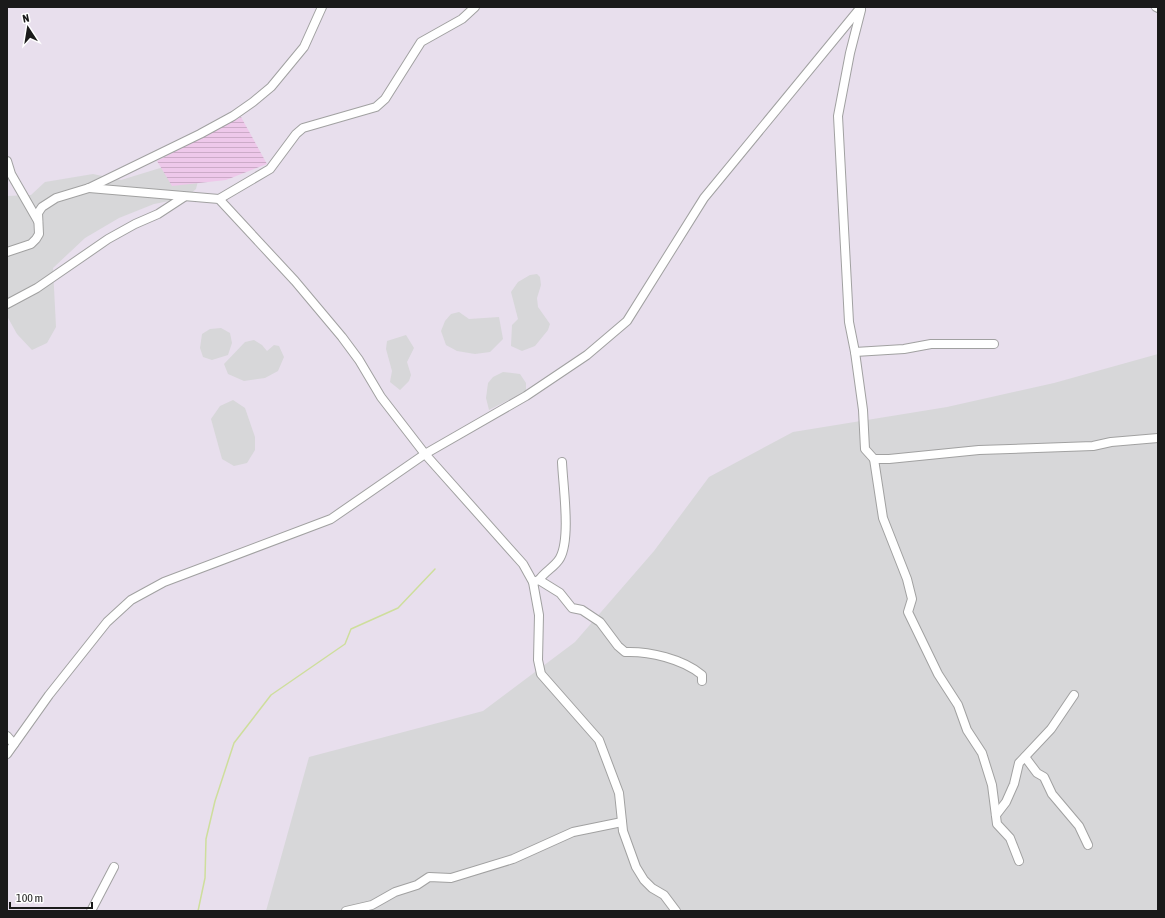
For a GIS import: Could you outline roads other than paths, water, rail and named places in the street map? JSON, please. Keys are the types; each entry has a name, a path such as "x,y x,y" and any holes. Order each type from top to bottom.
{"street":[{"path":"7,252 31,244 36,239 39,234 38,213 42,207 56,198 89,188 200,134 233,116 254,102 270,87 304,47 322,7"},
{"path":"89,188 220,199 270,169 296,134 303,128 376,107 385,99 421,42 462,19 475,7"},
{"path":"861,7 850,53 838,116 849,322 856,352 863,410 865,449 874,459 883,518 907,578 912,599 908,612 938,674 958,705 967,730 982,754 992,785 997,824 1010,838 1019,861"},
{"path":"7,754 49,695 107,622 131,600 164,582 331,519 424,454 526,396 587,355 627,321 704,198 861,7"},
{"path":"7,162 11,174 38,222"},
{"path":"7,304 37,288 108,239 135,224 158,214 184,197"},
{"path":"220,199 295,281 342,337 359,360 381,397 424,454 523,564 536,581 560,593 572,608 582,610 600,622 618,646 625,652 642,651 665,657 697,671 702,675 702,681"},
{"path":"856,352 904,349 931,344 994,344"},
{"path":"874,459 986,449 1079,447 1158,438"},
{"path":"536,581 555,566 565,548 566,508 562,462"},
{"path":"536,581 539,615 538,660 541,674 599,740 619,793 623,831 636,867 644,880 652,888 664,895 676,911"},
{"path":"996,815 1006,802 1014,784 1019,763 1051,729 1074,695"},
{"path":"7,736 14,744"},
{"path":"1025,757 1037,773 1044,777 1052,794 1079,826 1088,845"},
{"path":"346,911 372,905 395,892 417,885 429,877 451,878 513,858 573,832 622,822"},
{"path":"91,911 114,868"}],"waterway":[{"path":"198,911 205,878 206,839 215,801 234,743 271,695 345,644 351,629 398,608 435,569"}]}
